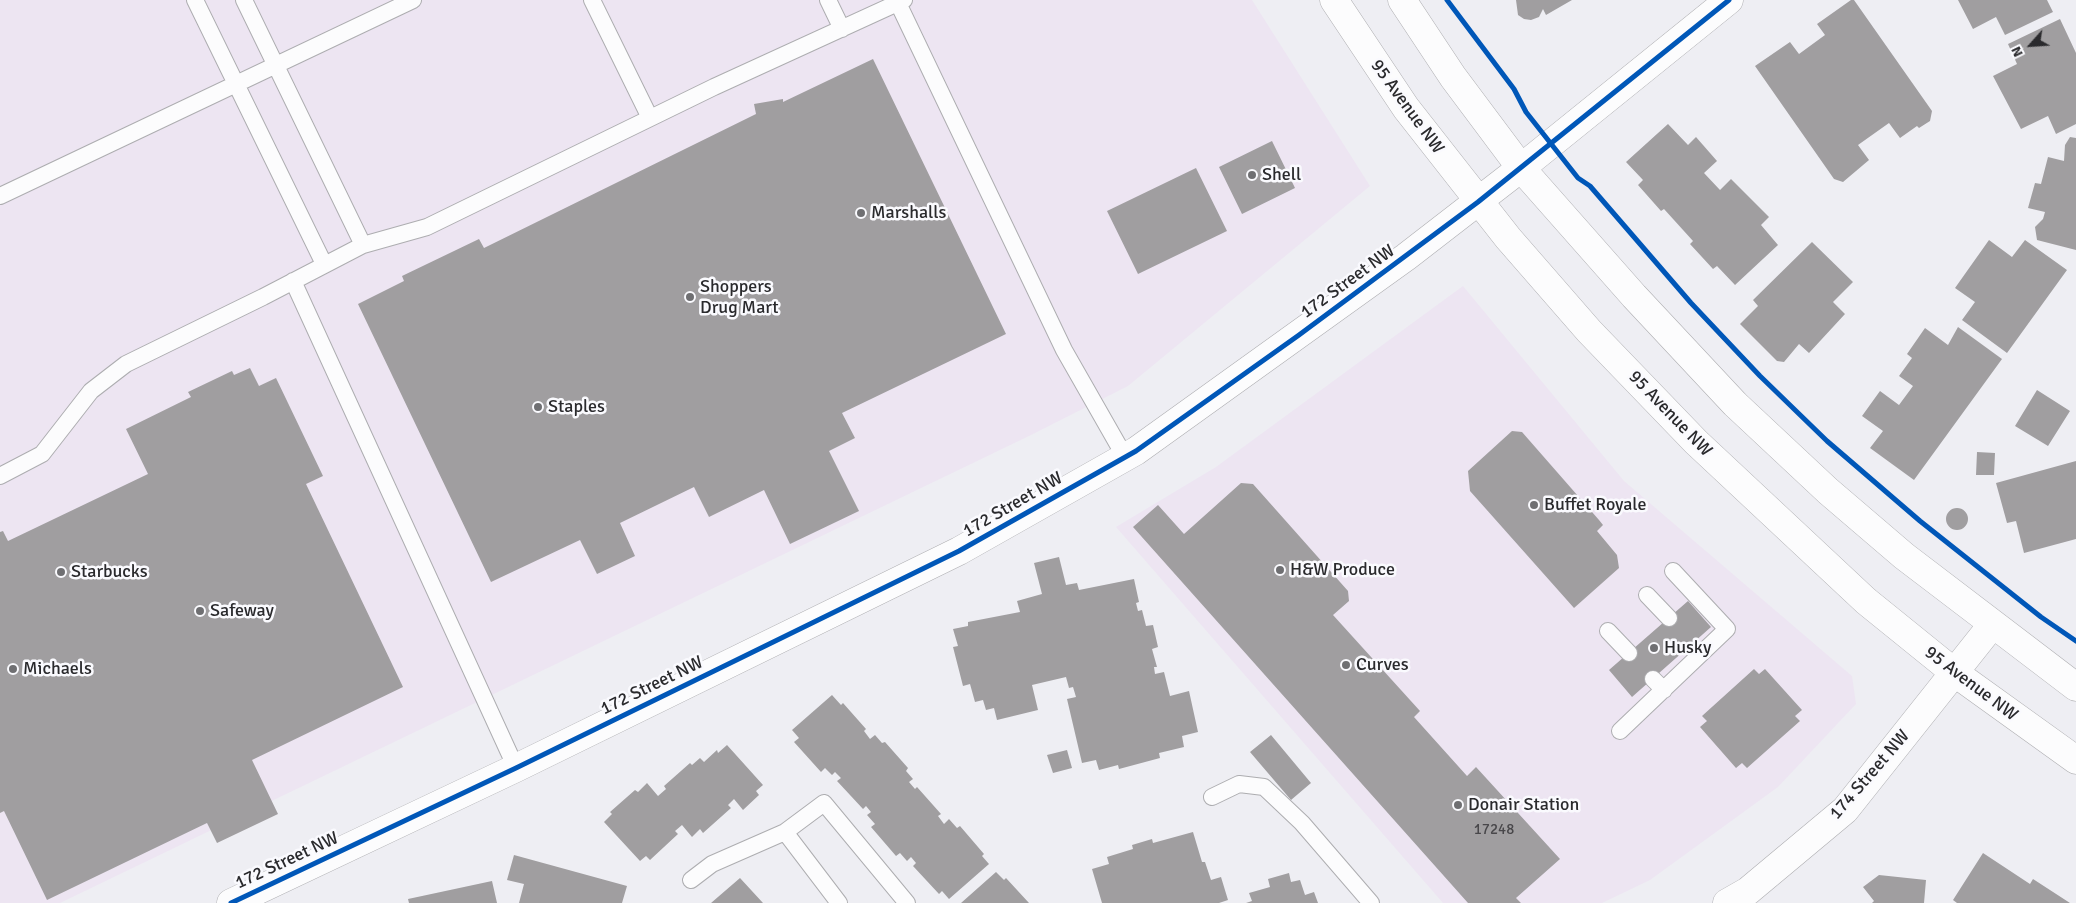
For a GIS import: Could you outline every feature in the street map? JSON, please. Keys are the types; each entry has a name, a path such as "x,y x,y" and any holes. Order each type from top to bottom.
{"street":[{"name":"95 Avenue NW","path":"1334,0 1406,108 1478,202 1589,331 1696,442 1866,601 1955,673 2076,760"},
{"path":"1402,0 1453,77 1521,168 1634,296 1736,404 1828,491 1904,556 2076,688"},
{"name":"172 Street NW","path":"230,903 516,768 959,551 1136,451 1277,351 1478,202 1729,0"},
{"name":"174 Street NW","path":"1726,903 1748,891 1846,810 1992,625"}],"lane":[{"path":"195,0 324,264"},
{"path":"244,0 363,245"},
{"path":"0,196 413,0"},
{"path":"592,0 650,118"},
{"path":"828,0 842,29"},
{"path":"0,476 42,454 91,391 126,364 363,245 427,227 650,118 901,1 1064,350 1124,457"},
{"path":"293,281 516,768"},
{"path":"1620,731 1658,684 1699,646 1727,629 1673,571"},
{"path":"1647,595 1669,618"},
{"path":"1608,631 1629,653"},
{"path":"1212,797 1239,784 1264,787 1309,830 1371,903"},
{"path":"691,880 712,864 785,832 824,803 907,903"},
{"path":"785,832 839,903"}],"shaded area":[{"path":"0,0 1252,0 1370,186 1128,386 1029,436 60,903 0,903"},
{"path":"1463,286 1624,481 1852,676 1856,704 1778,787 1650,880 1602,903 1443,903 1116,527 1216,467"}],"building":[{"path":"1516,0 1572,0 1546,15 1543,9 1539,17 1531,20 1524,19 1518,15"},
{"path":"1851,0 1854,0 1932,111 1930,121 1919,128 1917,126 1900,138 1889,123 1858,145 1869,160 1843,182 1834,179 1755,66 1790,42 1799,54 1825,35 1817,24"},
{"path":"1958,0 2047,0 2053,12 2005,35 1996,17 1973,29"},
{"path":"2060,19 2076,53 2076,124 2056,134 2048,116 2021,129 1993,76 2017,64 2008,44"},
{"path":"873,59 1006,334 842,413 855,438 829,451 859,511 790,544 764,490 709,517 694,487 620,523 635,556 597,574 580,540 491,582 358,304 404,281 402,276 479,239 484,248 756,114 754,104 783,99 783,102"},
{"path":"1668,124 1688,145 1696,137 1717,161 1704,173 1720,190 1731,179 1769,217 1761,225 1778,245 1735,285 1717,266 1713,269 1690,244 1693,241 1664,209 1661,211 1638,185 1643,180 1626,162"},
{"path":"2070,137 2076,138 2076,250 2037,240 2035,227 2043,219 2045,212 2028,208 2035,183 2041,184 2048,157 2064,161 2065,145"},
{"path":"1272,141 1295,188 1242,214 1219,167"},
{"path":"1196,168 1227,231 1138,274 1107,211"},
{"path":"1989,240 2012,257 2025,240 2067,270 2007,353 1962,320 1975,302 1955,288"},
{"path":"1812,242 1853,282 1833,302 1845,314 1809,353 1799,344 1784,362 1777,361 1740,324 1758,306 1753,300"},
{"path":"1958,327 2002,359 1914,480 1870,448 1883,431 1862,416 1880,391 1899,405 1913,386 1899,376 1912,358 1907,354 1925,328 1948,345"},
{"path":"250,368 259,386 276,378 323,476 306,484 403,687 252,760 278,814 217,843 207,823 47,900 4,811 0,813 0,532 3,531 8,541 148,474 126,429 191,397 188,392 232,371 234,375"},
{"path":"2037,390 2070,411 2048,446 2015,426"},
{"name":"Buffet Royale","path":"1512,431 1522,432 1599,520 1603,525 1597,531 1617,555 1619,568 1574,608 1470,491 1468,471"},
{"path":"1977,452 1995,453 1994,475 1976,475"},
{"path":"2076,461 2076,539 2024,553 2016,521 2007,523 1996,483"},
{"path":"1241,483 1253,484 1348,591 1349,601 1333,615 1420,711 1414,717 1467,776 1476,767 1560,859 1516,898 1521,903 1468,903 1133,527 1158,505 1184,534"},
{"path":"1957,508 1965,511 1968,519 1965,527 1957,530 1949,527 1946,519 1949,511"},
{"path":"1059,557 1066,585 1077,583 1079,590 1134,579 1139,602 1136,603 1138,611 1142,610 1146,626 1153,625 1158,647 1152,649 1157,667 1154,667 1155,674 1164,672 1170,696 1189,691 1198,732 1182,736 1184,747 1159,753 1160,758 1119,769 1118,765 1099,770 1096,760 1082,763 1067,699 1076,697 1073,687 1069,688 1066,677 1032,685 1038,710 997,720 994,708 986,710 983,700 975,702 970,684 963,686 953,647 958,646 953,629 968,626 968,622 1020,612 1017,601 1042,594 1034,563"},
{"path":"1688,601 1711,627 1632,697 1609,670"},
{"path":"1754,669 1759,674 1765,669 1802,710 1795,716 1800,721 1747,768 1742,763 1736,768 1700,727 1707,721 1702,716"},
{"path":"832,695 841,705 843,703 866,729 864,731 870,739 875,735 882,743 885,742 908,768 906,771 913,779 909,782 915,789 917,787 941,814 938,816 944,824 949,819 957,828 960,826 984,854 982,856 989,864 949,899 942,891 939,894 913,866 916,863 911,857 907,861 900,853 896,856 871,827 875,824 867,815 871,812 866,806 863,809 837,781 841,778 835,772 832,775 825,768 821,772 794,742 799,738 792,730"},
{"path":"1271,735 1311,783 1291,800 1250,752"},
{"path":"727,745 763,785 756,791 759,795 743,810 734,799 728,805 731,808 703,833 700,829 692,837 682,825 675,831 678,834 650,860 646,856 640,861 604,822 612,814 610,812 635,790 638,792 647,783 658,796 666,789 664,786 690,763 692,765 700,758 704,762 717,750 718,753"},
{"path":"1067,750 1072,768 1053,773 1047,755"},
{"path":"1193,832 1202,862 1205,862 1211,880 1221,877 1228,900 1219,903 1102,903 1092,869 1109,864 1107,857 1133,849 1132,845 1152,839 1153,843"},
{"path":"1983,853 2030,884 2033,879 2070,903 1957,903 1953,900"},
{"path":"514,855 627,886 622,903 519,903 524,884 507,880"},
{"path":"996,872 1004,880 1006,878 1029,903 961,903"},
{"path":"1289,873 1291,882 1300,880 1305,895 1314,892 1318,903 1246,903 1252,901 1249,893 1270,887 1268,879"},
{"path":"1879,875 1926,880 1924,903 1872,903 1874,901 1863,887"},
{"path":"740,878 763,903 711,903"},
{"path":"492,881 497,903 409,903 408,899"}],"cycle path":[{"path":"1447,0 1514,89 1526,112 1578,178 1590,186 1691,303 1760,376 1827,441 1920,521 2041,617 2076,641"},
{"path":"231,903 516,768 959,551 1136,451 1299,335 1478,202 1729,0"}],"place":[{"name":"Shell","path":"1252,175"},
{"name":"Marshalls","path":"861,213"},
{"name":"Shoppers Drug Mart","path":"690,297"},
{"name":"Staples","path":"538,407"},
{"name":"Buffet Royale","path":"1534,505"},
{"name":"H&W Produce","path":"1280,570"},
{"name":"Starbucks","path":"61,572"},
{"name":"Safeway","path":"200,611"},
{"name":"Husky","path":"1654,648"},
{"name":"Curves","path":"1346,665"},
{"name":"Michaels","path":"13,669"},
{"name":"Donair Station","path":"1458,805"}]}
